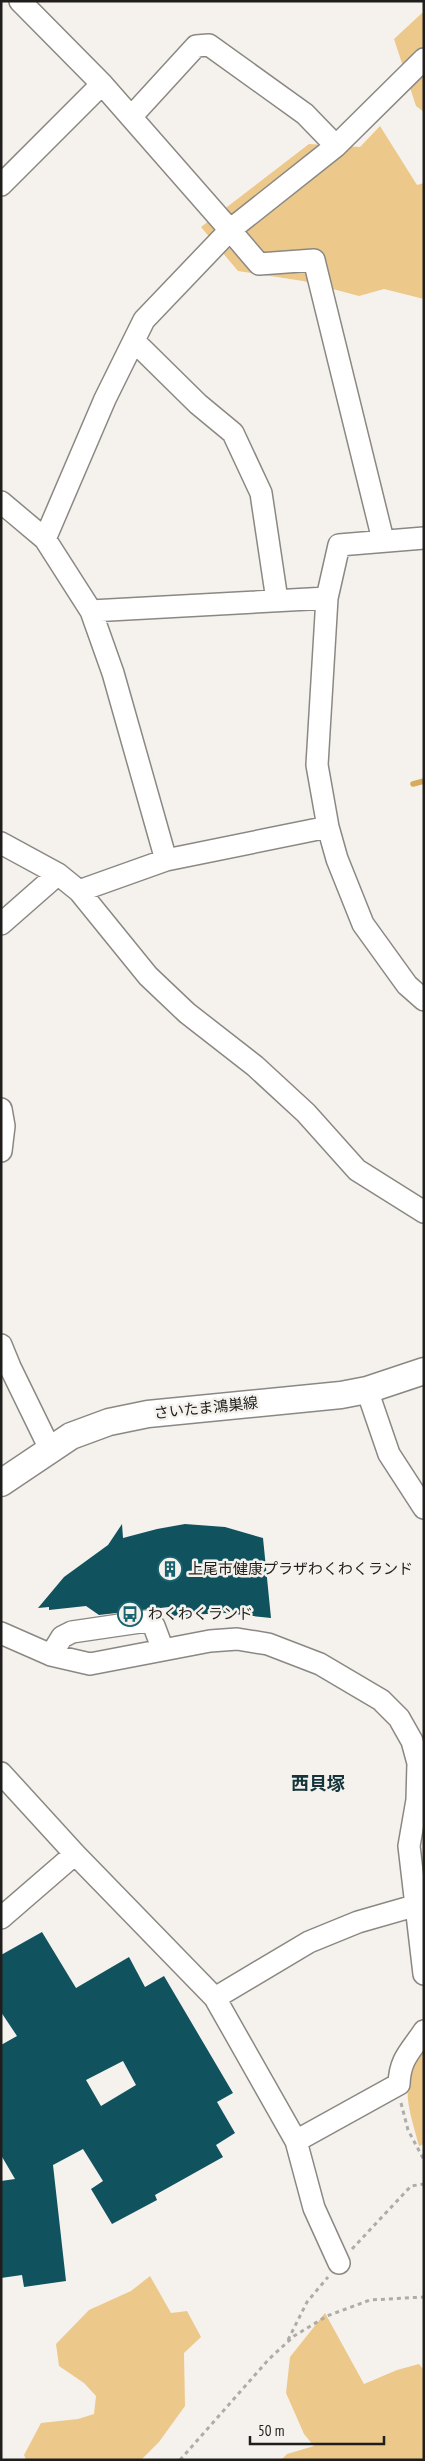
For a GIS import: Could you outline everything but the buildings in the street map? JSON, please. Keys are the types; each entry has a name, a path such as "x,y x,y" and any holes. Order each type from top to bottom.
{"main road":[{"name":"さいたま鴻巣線","path":"1,1483 50,1449 90,1428 148,1414 314,1398 367,1390 424,1370"}],"street":[{"path":"20,1 102,84 259,264 314,260 383,540"},
{"path":"131,118 196,46 209,45 305,114 336,146"},
{"path":"45,539 105,399 144,320 230,230 336,146 424,59"},
{"path":"1,185 102,84"},
{"path":"134,341 198,404 233,433 261,493 277,600"},
{"path":"1,502 45,539 91,611 113,673 166,860"},
{"path":"424,538 339,545 327,598 317,765 328,826 337,860 363,924 407,985 424,1000"},
{"path":"91,611 327,598"},
{"path":"79,891 166,860 328,826"},
{"path":"1,843 58,874 79,891 148,976 186,1013 255,1066 306,1113 357,1170 424,1212"},
{"path":"1,924 58,874"},
{"path":"1,1109 4,1126 1,1151"},
{"path":"1,1345 50,1449"},
{"path":"367,1390 389,1454 424,1508"},
{"path":"51,1655 62,1637 72,1632 147,1621 154,1626 163,1650"},
{"path":"1,1633 51,1655 90,1664 210,1641 237,1639 268,1644 320,1664 366,1690 387,1706 398,1718 412,1741 418,1763 417,1800 409,1846 420,1903 424,1974"},
{"path":"1,1773 75,1854 215,1998 296,2141 314,2208 339,2263"},
{"path":"1,1918 75,1854"},
{"path":"215,1998 309,1942 358,1922 420,1903"},
{"path":"296,2141 399,2084 399,2071 405,2055 424,2031"}],"path":[{"path":"399,2084 402,2113 408,2130 424,2160"},
{"path":"419,2184 424,2184"},
{"path":"180,2460 269,2359 294,2336 327,2316 370,2300 424,2297"}],"shaded area":[{"path":"422,13 424,14 424,112 416,106 394,39"},
{"path":"380,126 417,185 424,183 424,299 384,289 359,296 303,281 238,271 201,227 309,144 360,147"},
{"path":"424,2047 424,2144 419,2146 409,2107 408,2084 410,2072"},
{"path":"150,2276 171,2313 187,2311 201,2337 184,2353 185,2406 159,2442 141,2460 26,2460 24,2455 41,2423 78,2419 94,2414 96,2396 84,2383 59,2366 56,2344 89,2310 131,2291"},
{"path":"325,2313 364,2384 397,2370 419,2364 424,2370 424,2460 281,2460 287,2454 314,2446 304,2434 286,2393 290,2357"}],"waterway":[{"path":"413,784 424,781"}],"place":[{"name":"上尾市健康プラザわくわくランド","path":"170,1569"},
{"name":"わくわくランド","path":"130,1614"}],"district":[{"name":"西貝塚","path":"318,1784"}]}
